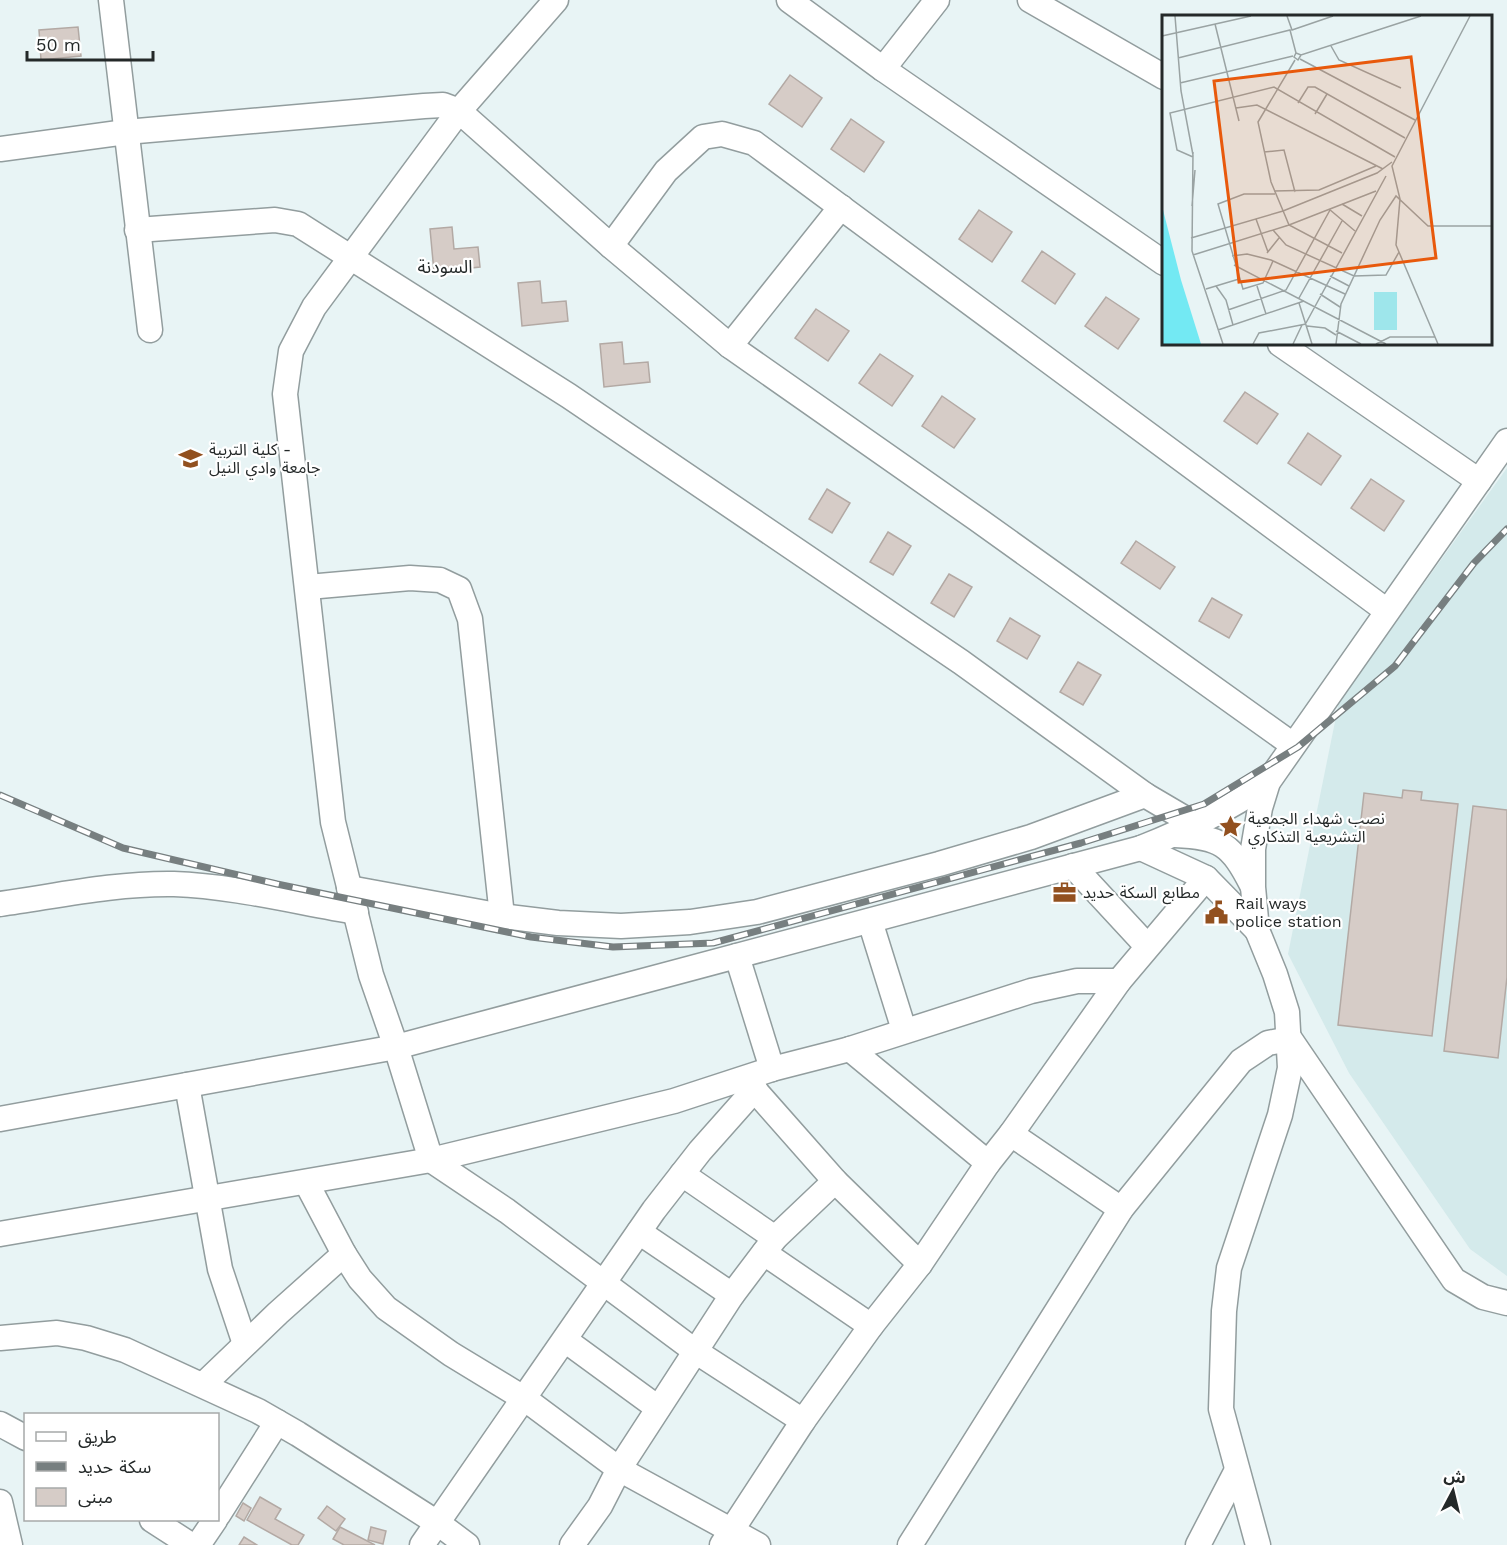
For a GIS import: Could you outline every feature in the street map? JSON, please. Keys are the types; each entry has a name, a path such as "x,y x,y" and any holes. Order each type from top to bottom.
{"street":[{"path":"111,0 150,330"},
{"path":"556,0 459,111 314,307 291,351 285,394 309,587 333,822 371,975 431,1160 507,1211 695,1351 804,1421"},
{"path":"789,0 883,69 1162,262"},
{"path":"883,69 936,0"},
{"path":"1030,0 1162,75"},
{"path":"0,149 126,132 424,106 443,105 459,111 611,246 730,346 1293,745"},
{"path":"611,246 666,171 703,137 722,134 754,143 1387,611"},
{"path":"730,346 841,207"},
{"path":"137,230 275,220 298,224 579,402 961,662 1145,795 1196,825"},
{"path":"1281,345 1479,481"},
{"path":"1258,1545 1221,1409 1224,1311 1229,1268 1280,1115 1290,1068 1287,1011 1257,930 1252,849 1260,808 1268,782 1507,441"},
{"path":"309,587 410,578 440,580 459,589 470,619 502,916"},
{"path":"0,1119 396,1047 1142,848 1226,810 1268,782"},
{"path":"349,888 502,916 558,923 621,926 690,922 757,912 1031,837 1145,795"},
{"path":"1174,835 1200,836 1230,849 1244,868 1253,887"},
{"path":"1142,848 1206,878 1257,930"},
{"path":"1073,866 1147,946"},
{"path":"727,1538 804,1421 871,1326 920,1264 988,1164 1119,981 1206,878"},
{"path":"0,904 121,886 174,884 232,890 356,912"},
{"path":"870,921 904,1030"},
{"path":"738,956 772,1069"},
{"path":"423,1545 639,1232 750,1084 772,1069 850,1049 1031,990 1077,981 1119,981"},
{"path":"910,1545 1121,1209 1241,1061 1268,1043 1290,1039"},
{"path":"1290,1039 1454,1280 1483,1297 1507,1303"},
{"path":"850,1049 988,1164"},
{"path":"0,1234 431,1160 750,1084"},
{"path":"750,1084 835,1180 920,1264"},
{"path":"187,1085 220,1269 245,1344"},
{"path":"1011,1134 1121,1209"},
{"path":"682,1174 871,1326"},
{"path":"572,1545 600,1506 619,1469 732,1295 769,1245 835,1180"},
{"path":"306,1182 344,1254 360,1279 386,1308 451,1354 525,1399 619,1469 727,1538 758,1545"},
{"path":"639,1232 732,1295"},
{"path":"203,1385 344,1254"},
{"path":"0,1338 57,1333 86,1338 125,1350 278,1422 439,1524 467,1545"},
{"path":"565,1340 658,1408"},
{"path":"219,1513 278,1422"},
{"path":"0,1424 24,1437"},
{"path":"1198,1545 1237,1470"},
{"path":"154,1521 192,1545"},
{"path":"198,1545 214,1521"}],"shaded area":[{"path":"1507,468 1507,1276 1470,1249 1349,1073 1288,954 1341,692 1374,653"}],"building":[{"path":"78,27 81,56 41,60 39,30"},
{"path":"790,75 822,98 802,127 769,104"},
{"path":"851,119 884,142 864,172 831,149"},
{"path":"979,210 1012,232 992,262 959,239"},
{"path":"452,227 454,249 478,247 480,267 434,272 430,229"},
{"path":"1042,251 1075,274 1055,304 1022,281"},
{"path":"540,281 542,303 566,301 568,321 522,326 518,283"},
{"path":"1106,297 1139,319 1118,349 1085,326"},
{"path":"816,309 849,331 828,361 795,338"},
{"path":"622,342 624,364 648,362 650,382 604,387 600,344"},
{"path":"880,354 913,376 892,406 859,383"},
{"path":"1245,392 1278,414 1257,444 1224,421"},
{"path":"942,396 975,419 954,448 922,426"},
{"path":"1308,433 1341,456 1321,485 1288,463"},
{"path":"1371,479 1404,501 1384,531 1351,508"},
{"path":"827,489 850,503 832,533 809,519"},
{"path":"888,532 911,546 893,575 870,562"},
{"path":"1136,541 1175,567 1160,589 1121,563"},
{"path":"949,574 972,587 954,617 931,603"},
{"path":"1212,598 1242,615 1229,638 1199,621"},
{"path":"1010,618 1040,636 1027,659 997,641"},
{"path":"1078,662 1101,675 1083,705 1060,692"},
{"path":"1403,790 1422,792 1421,800 1458,804 1432,1036 1338,1025 1364,793 1402,798"},
{"path":"1473,806 1507,810 1507,977 1498,1058 1444,1051"},
{"path":"260,1497 281,1509 275,1519 304,1535 298,1545 292,1545 247,1520"},
{"path":"243,1503 251,1508 244,1521 236,1516"},
{"path":"327,1506 345,1519 336,1531 318,1518"},
{"path":"340,1527 375,1545 344,1545 333,1539"},
{"path":"371,1527 386,1531 383,1544 368,1540"},
{"path":"244,1537 257,1545 239,1545"}],"railway":[{"path":"0,795 123,848 277,884 531,937 613,947 713,943 1081,843 1204,804 1298,747 1395,666 1474,563 1507,529"}],"place":[{"name":"كلية التربية - جامعة وادي النيل","path":"191,458"},
{"name":"نصب شهداء الجمعية التشريعية التذكاري","path":"1230,827"},
{"name":"مطابع السكة حديد","path":"1065,892"},
{"name":"Rail ways police station","path":"1217,912"}],"district":[{"name":"السودنة","path":"445,266"}]}
